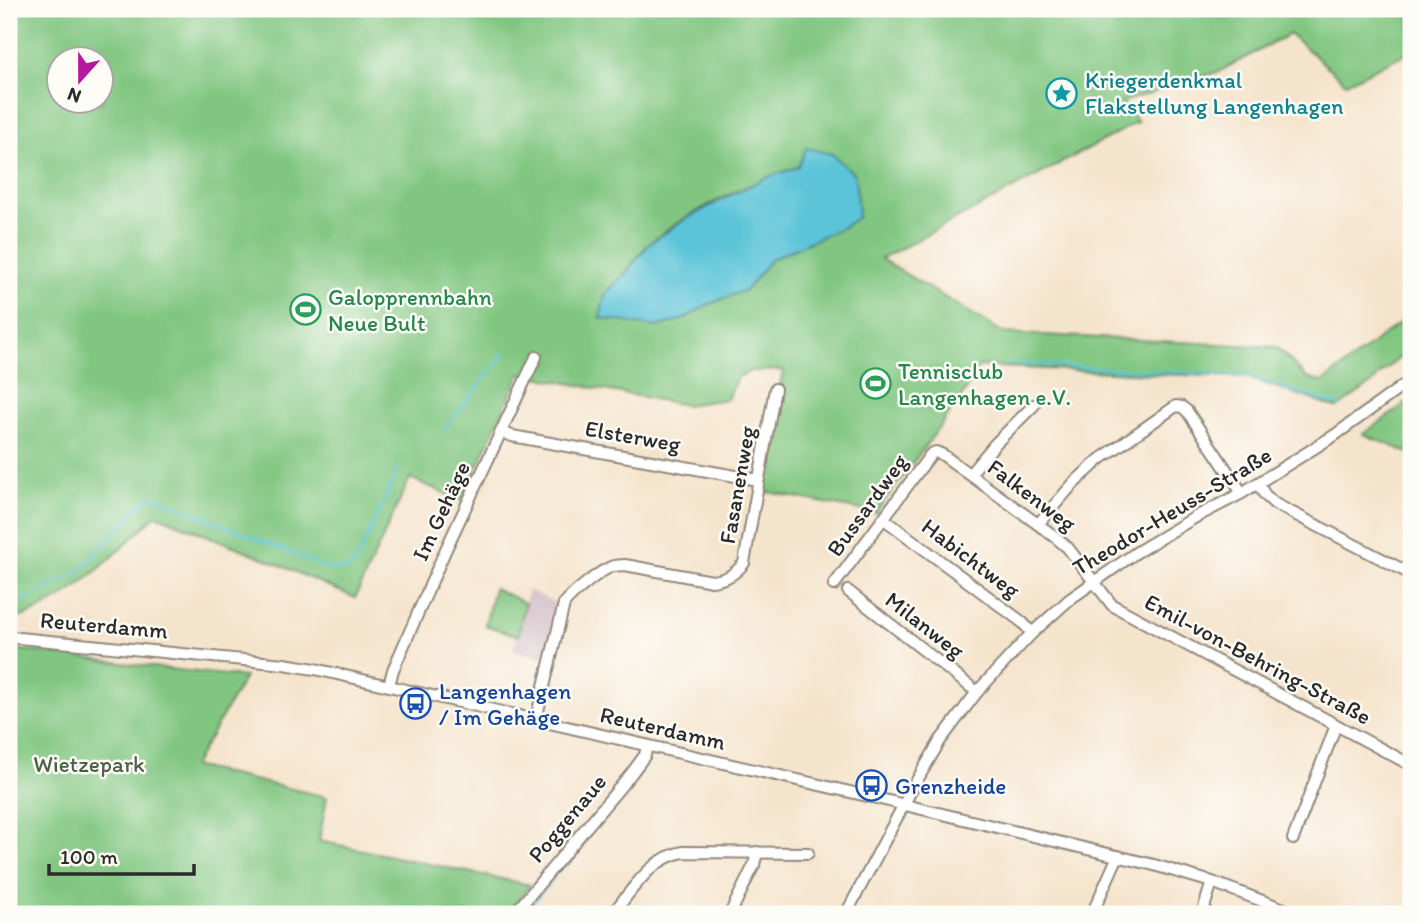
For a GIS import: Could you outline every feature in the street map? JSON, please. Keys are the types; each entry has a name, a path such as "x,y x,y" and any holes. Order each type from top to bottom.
{"street":[{"name":"Im Gehäge","path":"389,685 393,670 446,549 536,357"},
{"name":"Theodor-Heuss-Straße","path":"903,805 940,741 977,692 1032,633 1070,599 1136,552 1258,484 1335,435 1411,380"},
{"name":"Fasanenweg","path":"536,719 564,604 570,596 605,569 625,565 712,581 735,574 745,560 775,389"},
{"path":"970,474 1034,405"},
{"path":"1038,524 1073,484 1099,460 1175,406 1187,411 1242,493"},
{"name":"Elsterweg","path":"501,432 758,480"},
{"name":"Falkenweg","path":"936,452 970,474 1068,548 1093,581"},
{"name":"Bussardweg","path":"834,585 931,454 936,452"},
{"path":"1258,484 1265,495 1275,503 1411,574"},
{"name":"Habichtweg","path":"884,519 1022,622 1032,633"},
{"name":"Emil-von-Behring-Straße","path":"1093,581 1112,604 1411,765"},
{"name":"Milanweg","path":"848,591 977,692"},
{"name":"Reuterdamm","path":"9,637 315,668 1118,856 1212,882 1297,914"},
{"path":"1293,839 1336,724"},
{"name":"Poggenaue","path":"513,914 631,774 645,755 647,746"},
{"path":"846,914 903,805"},
{"path":"730,914 754,865 757,852"},
{"path":"618,913 653,866 672,854 808,853"},
{"path":"1092,914 1118,856"},
{"path":"1202,914 1212,882"}],"shaded area":[{"path":"528,590 558,604 544,658 514,650"}],"green space":[{"name":"Galopprennbahn Neue Bult","path":"9,9 1411,9 1411,51 1346,83 1290,34 1220,71 1122,102 1138,122 881,259 1004,333 1277,347 1307,378 1323,382 1411,314 1411,348 1375,381 1337,408 1246,377 979,366 961,398 876,513 762,491 783,370 751,371 738,377 727,399 685,405 520,374 462,501 410,478 355,598 156,515 89,578 50,605 9,620","holes":["798,167 802,245 771,259 746,290 707,305 684,319 605,294 623,277 649,244 668,229 722,198"]},
{"path":"1411,400 1411,454 1363,434"},
{"path":"494,588 525,603 518,636 485,625"},
{"name":"Wietzepark","path":"9,648 245,677 193,766 327,797 319,841 530,885 507,914 9,914"}],"water":[{"path":"806,148 832,154 855,175 858,217 843,227 771,259 746,290 707,305 684,319 657,327 600,318 605,294 650,243 719,201 765,178 798,167"}],"waterway":[{"path":"444,429 506,352"},
{"path":"1008,363 1249,377 1339,405"},
{"path":"9,602 23,601 78,572 142,503 153,496 330,569 346,570 357,560 399,467"},
{"path":"524,914 565,863"}],"place":[{"name":"Kriegerdenkmal Flakstellung Langenhagen","path":"1062,93"},
{"name":"Galopprennbahn Neue Bult","path":"305,310"},
{"name":"Tennisclub Langenhagen e.V.","path":"875,384"},
{"name":"Langenhagen / Im Gehäge","path":"416,704"},
{"name":"Grenzheide","path":"872,786"}]}
